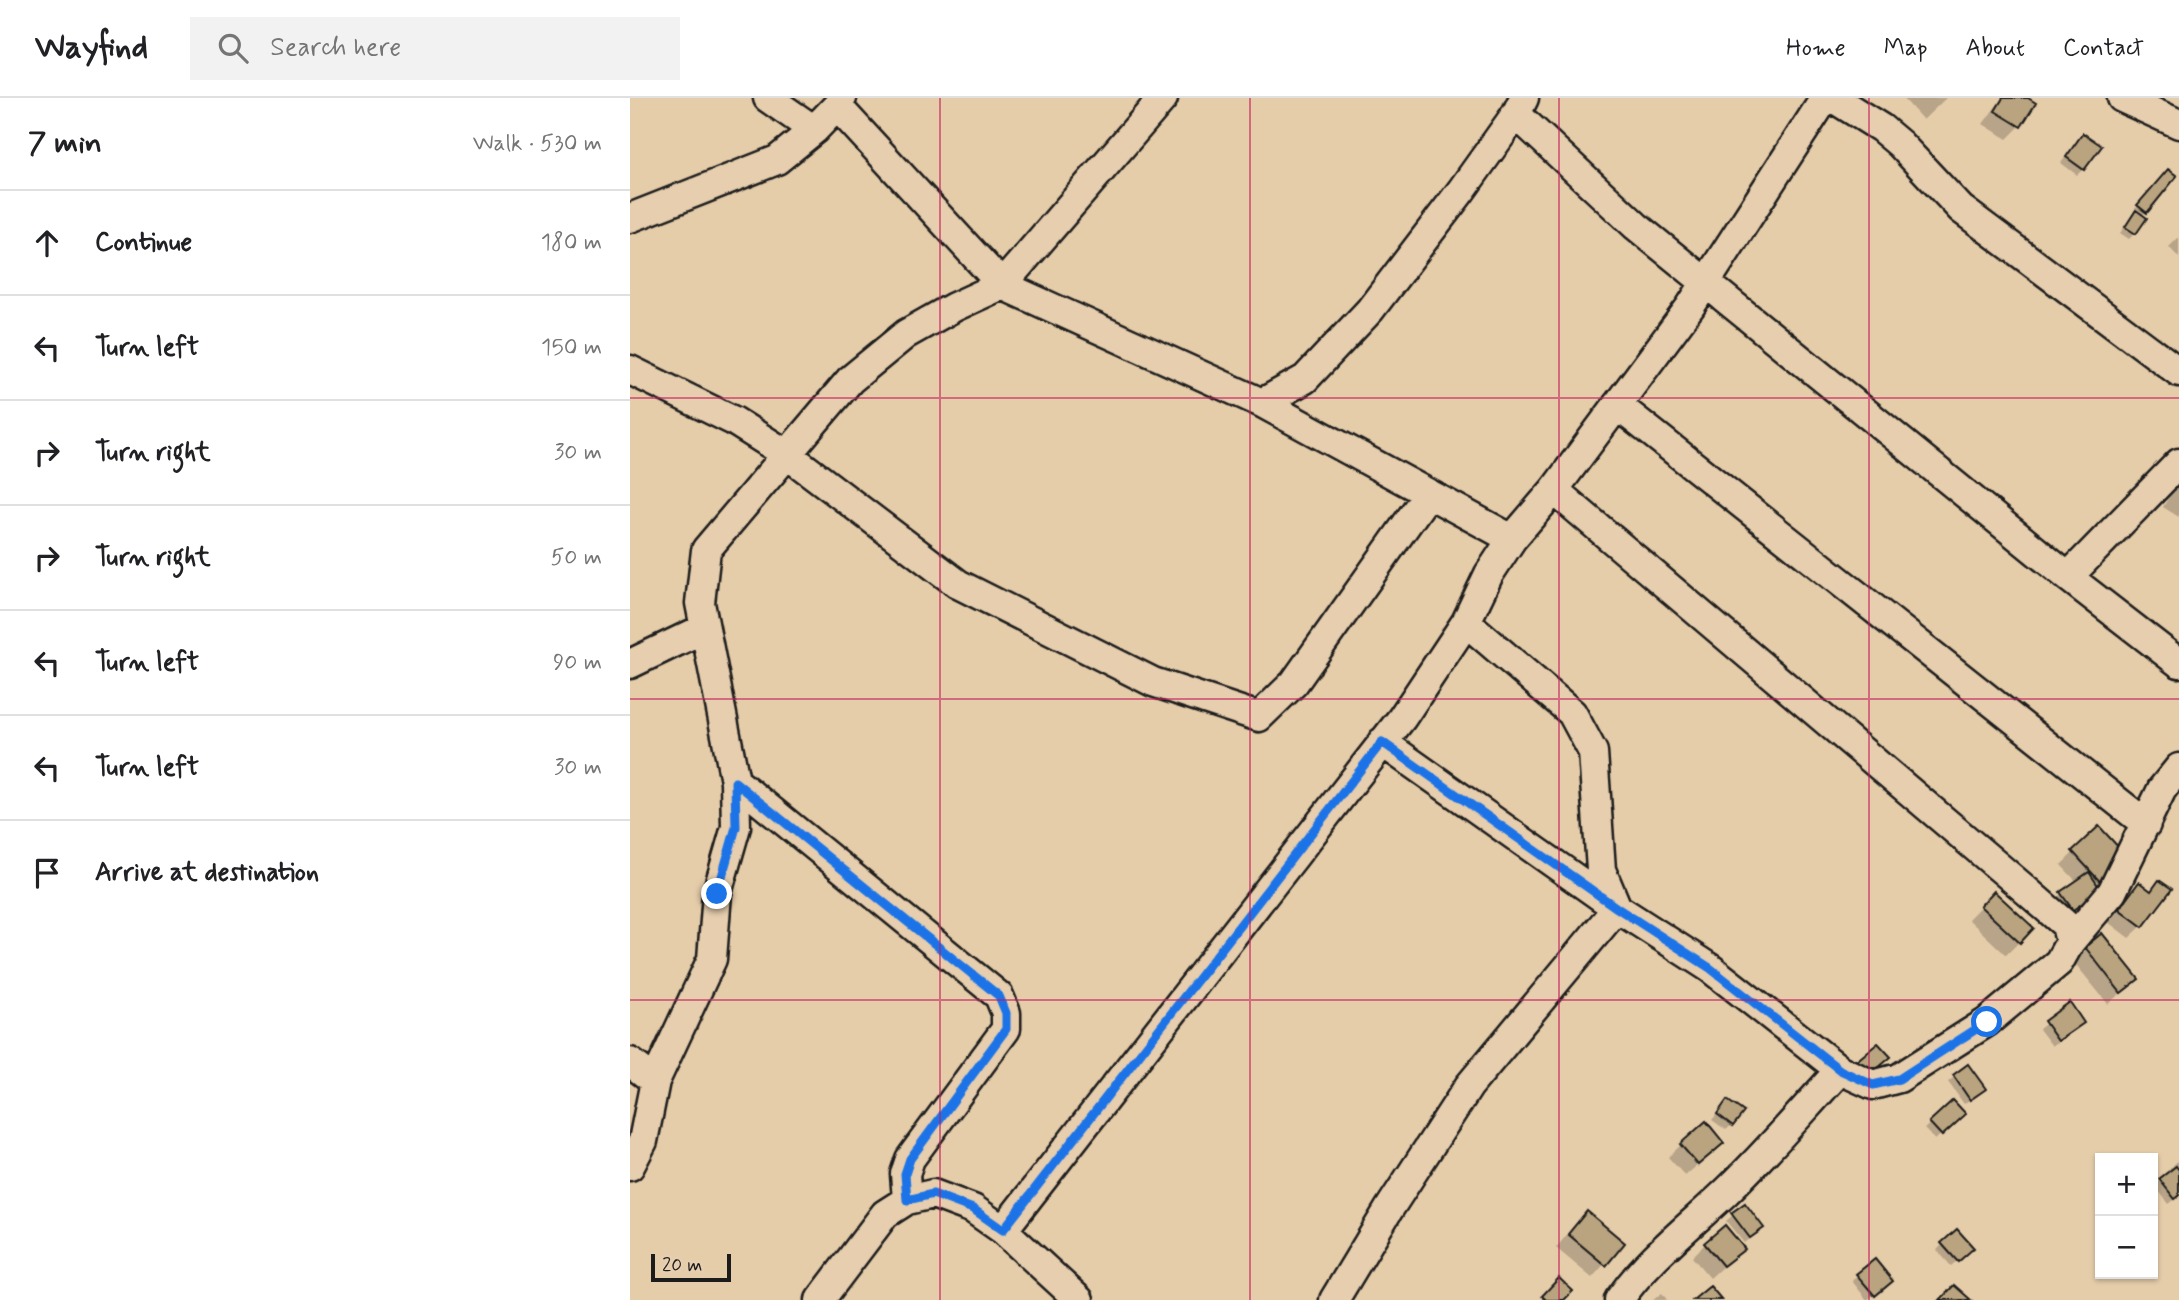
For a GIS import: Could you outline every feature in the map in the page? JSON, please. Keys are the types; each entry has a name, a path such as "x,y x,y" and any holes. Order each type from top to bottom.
{"street":[{"path":"768,98 814,130"},
{"path":"630,1166 643,1141 655,1081 712,960 717,894 736,827 735,782 700,603 706,550 850,380 906,334 954,307 1002,285 1163,98"},
{"path":"1003,1230 1402,718 1466,622 1489,574 1512,539 1554,490 1690,307 1825,98"},
{"path":"1833,98 1881,128 1961,209 2179,372"},
{"path":"2122,98 2179,124"},
{"path":"630,218 777,160 814,130 839,102 1002,285 1262,403 1512,539"},
{"path":"1262,403 1305,379 1370,310 1520,106 1636,226 2068,577 2179,663"},
{"path":"630,370 734,421 788,455 958,584 1153,682 1259,717 1294,683 1428,494"},
{"path":"1617,405 2146,824"},
{"path":"2068,577 2179,463"},
{"path":"1554,490 2066,925 2070,942"},
{"path":"1466,622 1572,713 1593,752 1601,870 1617,908"},
{"path":"630,664 705,628"},
{"path":"1382,742 1617,908 1710,968 1840,1070 1873,1085 1899,1079 1987,1022 2059,962 2070,942 2112,892 2162,789 2179,768"},
{"path":"735,782 999,996 1006,1013 1006,1029 910,1159 905,1174 907,1200"},
{"path":"1334,1300 1469,1086 1617,908"},
{"path":"630,1062 655,1081"},
{"path":"1619,1300 1660,1250 1727,1191 1840,1070"},
{"path":"820,1300 885,1214 907,1200 933,1194 973,1209 1003,1230 1079,1300"}],"building":[{"path":"2003,98 2028,98 2036,103 2021,127 1995,111"},
{"path":"2083,133 2102,146 2084,170 2066,157"},
{"path":"2168,169 2177,176 2147,213 2137,205"},
{"path":"2136,210 2147,218 2136,234 2125,227"},
{"path":"2099,826 2132,862 2105,887 2072,851"},
{"path":"2089,872 2101,890 2073,910 2060,892"},
{"path":"2159,880 2172,889 2143,927 2119,909 2139,882 2151,891"},
{"path":"1994,891 2034,928 2020,943 1980,906"},
{"path":"2102,933 2139,979 2121,993 2085,947"},
{"path":"2070,1002 2084,1023 2058,1041 2044,1021"},
{"path":"1878,1043 1891,1057 1866,1078 1854,1063"},
{"path":"1968,1064 1986,1089 1970,1100 1953,1075"},
{"path":"1727,1100 1744,1112 1733,1126 1717,1114"},
{"path":"1953,1100 1966,1114 1942,1136 1929,1122"},
{"path":"1706,1121 1724,1143 1698,1165 1680,1144"},
{"path":"2176,1166 2179,1170 2179,1196 2175,1199 2159,1179"},
{"path":"1745,1203 1764,1228 1750,1238 1731,1213"},
{"path":"1587,1211 1625,1243 1606,1266 1568,1234"},
{"path":"1725,1225 1745,1249 1723,1266 1704,1243"},
{"path":"1957,1229 1974,1248 1958,1262 1941,1243"},
{"path":"1875,1259 1893,1281 1875,1296 1856,1274"},
{"path":"1559,1278 1573,1291 1564,1300 1546,1300 1542,1296"},
{"path":"1954,1285 1971,1300 1940,1300"},
{"path":"1710,1286 1722,1300 1693,1300"}],"route":[{"path":"717,894 736,827 735,782 999,996 1006,1013 1006,1029 910,1159 905,1174 907,1200 933,1194 973,1209 1003,1230 1382,742 1617,908 1710,968 1840,1070 1873,1085 1899,1079 1987,1022"}]}
